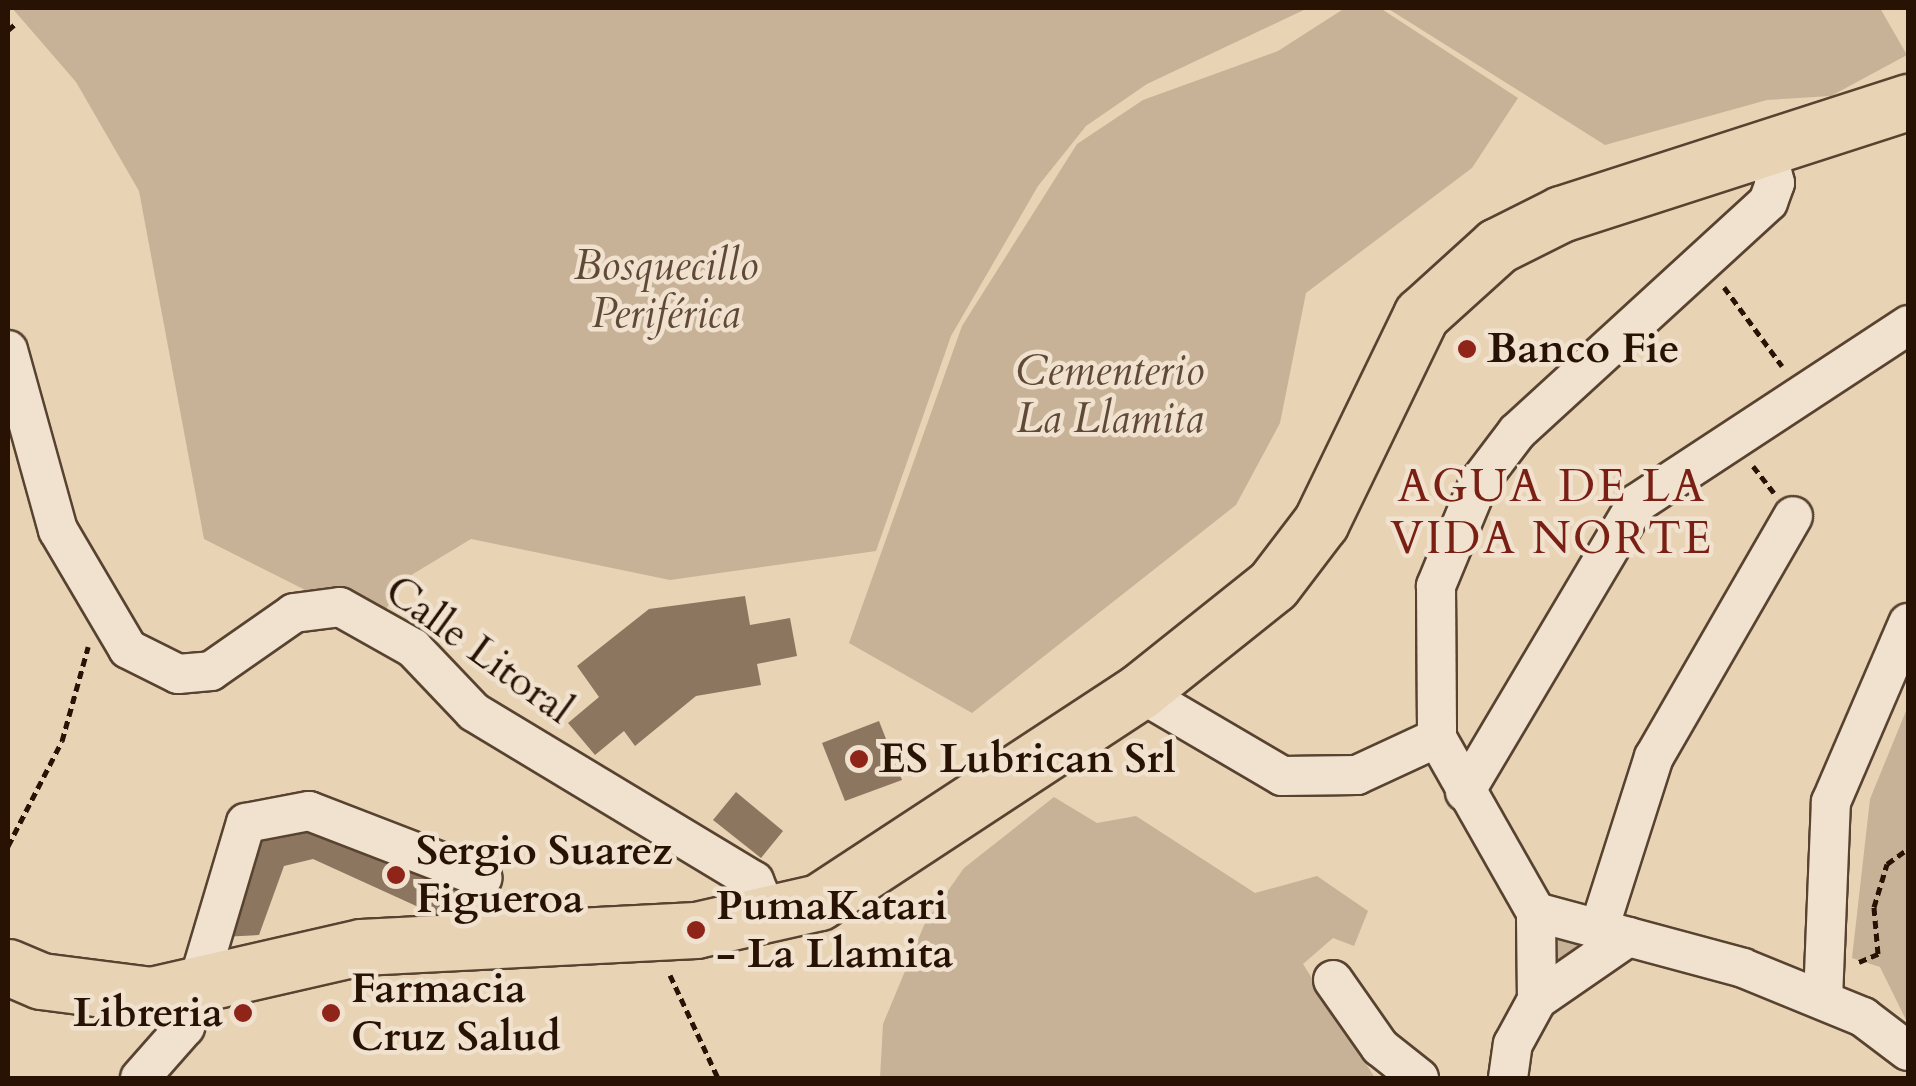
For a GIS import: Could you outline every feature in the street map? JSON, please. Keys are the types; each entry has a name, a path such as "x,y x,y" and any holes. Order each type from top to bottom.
{"highway":[{"path":"8,967 108,992 196,987 360,947 635,935 770,919 862,879 1138,692 1274,585 1321,522 1395,358 1457,276 1561,214 1767,151 1908,102"}],"street":[{"path":"1537,1000 1536,912 1436,738 1436,586 1479,482 1517,432 1707,264 1768,202 1775,183 1767,151"},
{"path":"1465,792 1602,547 1636,504 1800,390 1908,325"},
{"name":"Calle Litoral","path":"8,350 58,530 108,621 128,649 178,674 211,671 316,605 383,626 474,712 754,881 770,919"},
{"path":"1508,1078 1513,1044 1537,1000 1613,934 1654,758 1793,516"},
{"path":"1823,999 1830,802 1908,622"},
{"path":"1138,692 1282,776 1357,775 1436,738"},
{"path":"140,1078 186,1027 246,822 309,811 484,878"},
{"path":"1536,912 1823,999 1889,1030 1908,1051"},
{"path":"1333,980 1380,1047 1419,1078"}],"path":[{"path":"1707,264 1800,390"},
{"path":"1732,440 1793,516"},
{"path":"8,846 38,798 87,648 108,621"},
{"path":"1822,956 1868,964 1878,954 1874,907 1887,864 1908,848"},
{"path":"635,935 678,983 721,1076"}],"green space":[{"name":"Bosquecillo Periférica","path":"12,8 1308,8 1147,84 1086,126 1038,186 951,336 876,551 670,580 471,539 408,577 375,625 204,539 139,191 76,82"},
{"name":"Cementerio La Llamita","path":"1345,8 1380,8 1518,98 1472,168 1306,293 1280,423 1236,505 972,713 849,643 962,326 1077,144 1143,100 1278,51"},
{"path":"1387,8 1880,8 1907,55 1831,96 1767,100 1605,145"},
{"path":"1908,706 1908,1024 1880,967 1852,958 1870,799"},
{"path":"1054,797 1097,823 1136,816 1255,893 1317,876 1368,911 1354,946 1333,938 1303,964 1375,1078 880,1078 883,1024 925,923 964,868"},
{"path":"1550,929 1590,945 1551,978"}],"building":[{"path":"745,596 750,625 790,618 797,656 757,664 761,685 696,696 635,746 624,731 595,755 568,723 599,697 577,666 649,609"},
{"path":"879,721 902,780 845,801 822,743"},
{"path":"736,792 783,831 761,858 713,820"},
{"name":"Sergio Suarez Figueroa","path":"318,819 463,884 447,920 313,859 284,866 259,935 221,937 249,830"}],"place":[{"name":"Banco Fie","path":"1467,349"},
{"name":"ES Lubrican Srl","path":"859,759"},
{"name":"Sergio Suarez Figueroa","path":"396,875"},
{"name":"PumaKatari - La Llamita","path":"696,930"},
{"name":"Libreria","path":"243,1013"},
{"name":"Farmacia Cruz Salud","path":"331,1013"}],"district":[{"name":"AGUA DE LA VIDA NORTE","path":"1552,513"}]}
